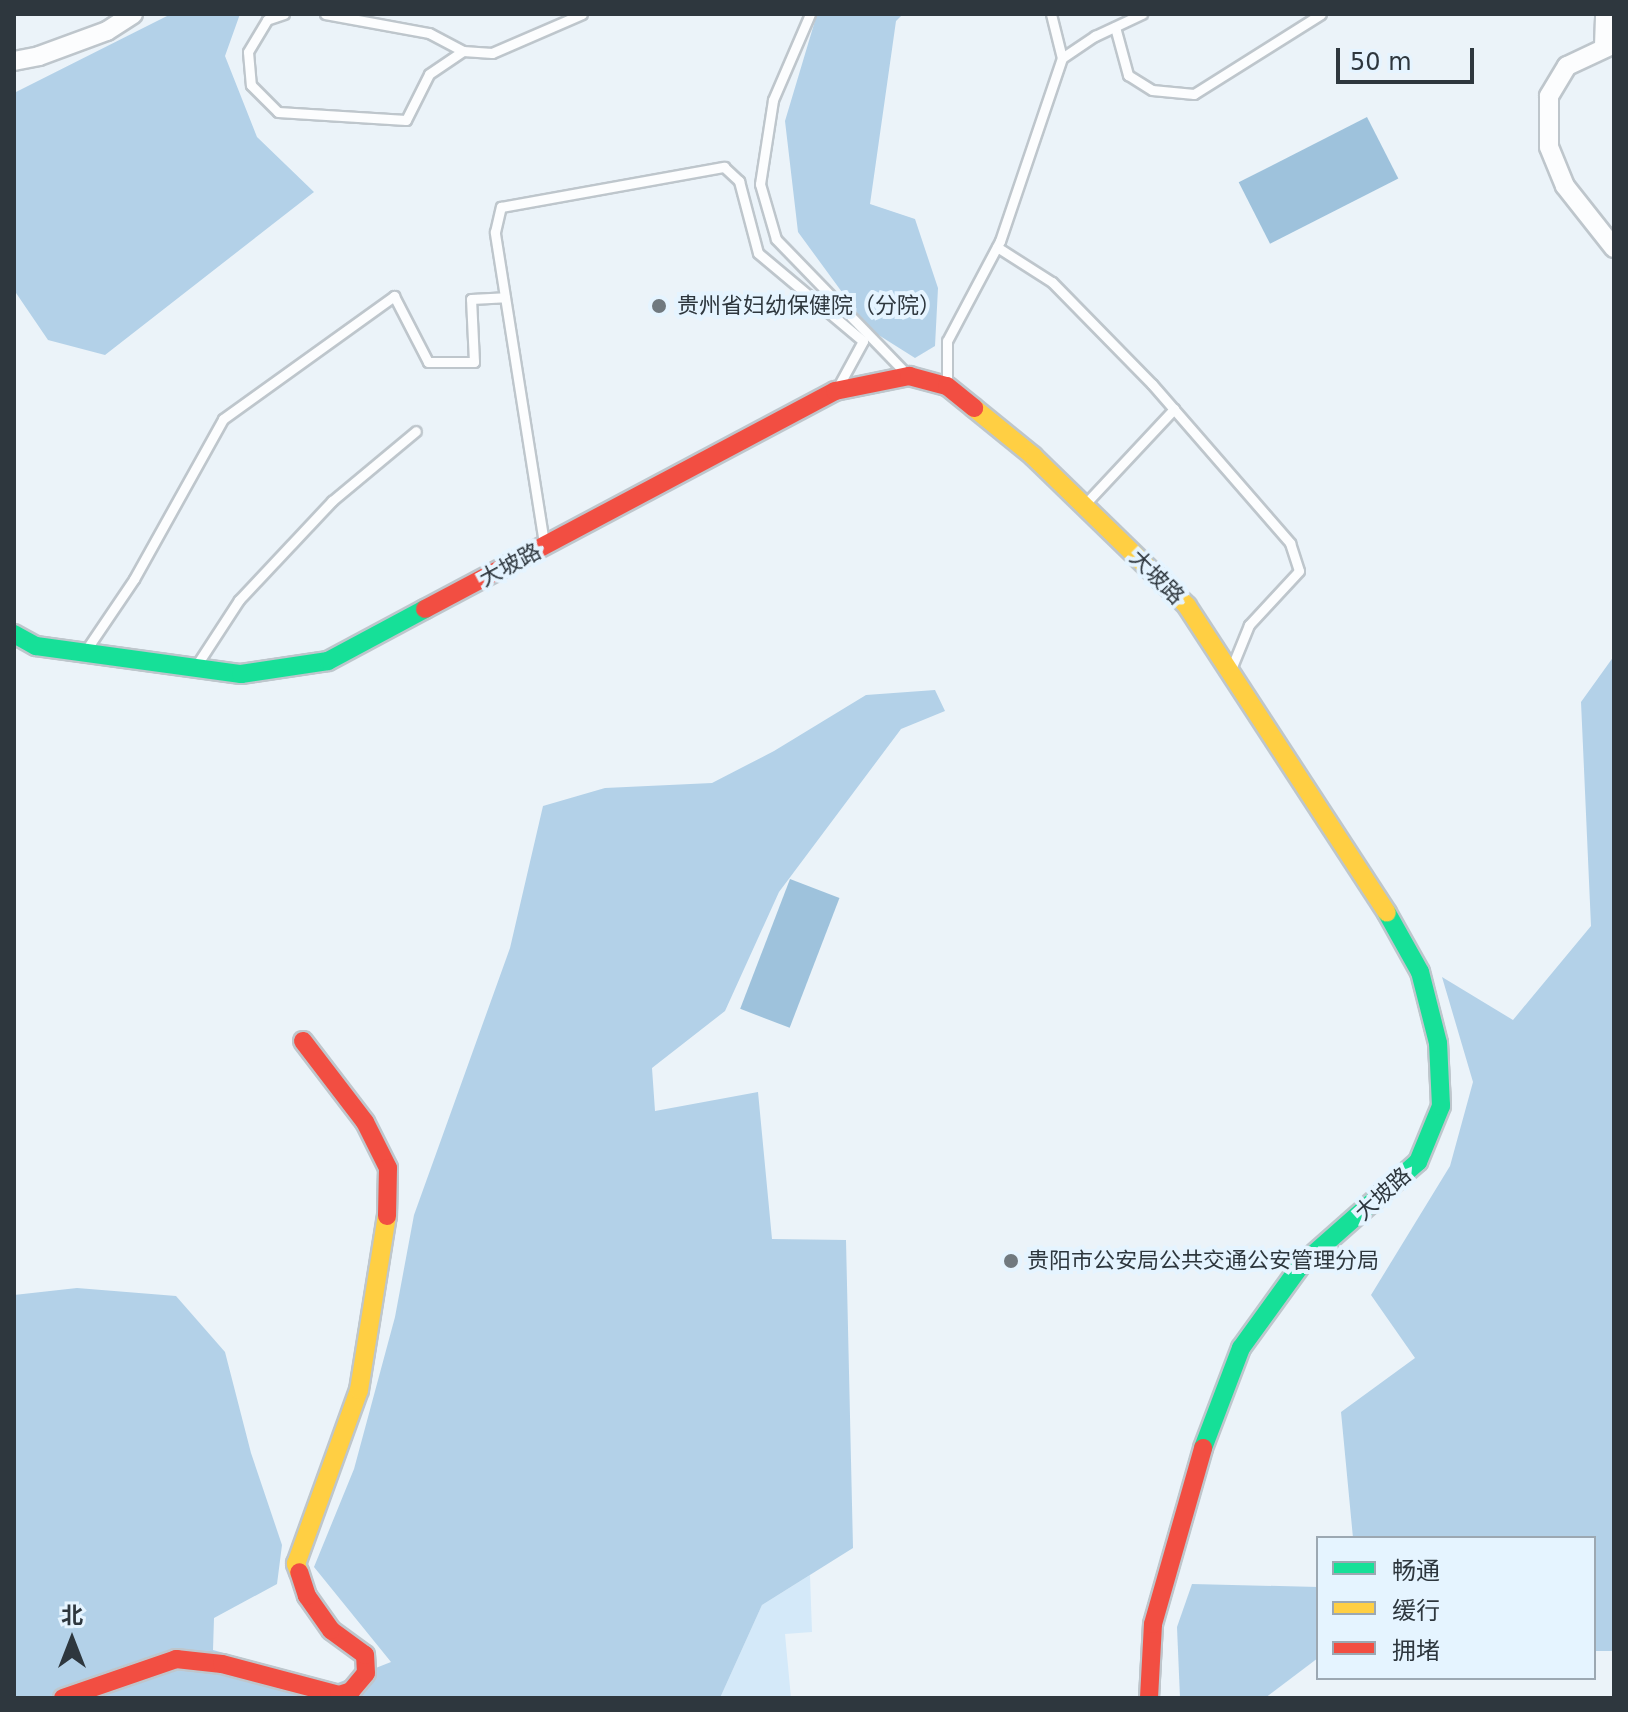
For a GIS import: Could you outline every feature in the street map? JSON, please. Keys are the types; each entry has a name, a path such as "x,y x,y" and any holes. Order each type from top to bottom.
{"street":[{"path":"14,61 39,56 107,31 133,14"},
{"path":"1605,14 1609,45 1567,66 1549,96 1549,147 1565,186 1614,248"},
{"name":"大坡路","path":"14,634 36,646 241,674 328,661 835,391 909,376 947,386 1033,456 1187,606 1382,905 1420,972 1438,1043 1441,1106 1418,1162 1301,1265 1241,1348 1201,1453 1153,1624 1149,1698"},
{"path":"63,1698 176,1659 222,1664 339,1695 351,1691 366,1673 365,1655 331,1630 307,1596 296,1564 359,1390 389,1205 388,1168 365,1122 303,1041"}],"lane":[{"path":"284,14 267,20 248,52 251,85 278,112 406,120 429,74 463,51"},
{"path":"325,14 429,33 463,51 492,53 582,14"},
{"path":"810,14 773,100 760,184 776,239 909,376"},
{"path":"947,386 947,341 997,247 1062,58 1051,14"},
{"path":"1062,58 1142,14"},
{"path":"1115,27 1128,75 1152,90 1194,94 1253,60 1321,14"},
{"path":"545,546 495,232 501,207 724,167 739,181 758,253 863,341 835,391"},
{"path":"997,247 1052,282 1174,409 1290,543 1299,571 1249,625 1230,672"},
{"path":"84,653 134,579 223,419 394,296 428,362 474,362 471,299 505,297"},
{"path":"1084,505 1174,409"},
{"path":"195,669 249,589 332,501 416,431"}],"shaded area":[{"path":"171,14 240,14 225,56 257,137 314,192 105,355 48,340 14,290 14,93"},
{"path":"817,14 903,14 896,21 870,204 915,219 938,288 935,346 915,358 869,329 798,232 785,121"},
{"path":"1367,117 1398,178 1270,244 1239,182"},
{"path":"1614,656 1614,1651 1596,1651 1596,1536 1353,1536 1341,1412 1415,1358 1371,1295 1450,1166 1473,1082 1442,977 1513,1020 1591,926 1581,702"},
{"path":"935,690 945,711 901,729 779,892 725,1011 652,1068 655,1111 758,1092 772,1239 846,1240 853,1548 762,1605 720,1698 14,1698 14,1295 77,1288 176,1296 225,1352 251,1453 282,1545 277,1584 214,1618 213,1650 335,1684 391,1662 314,1567 354,1469 395,1317 414,1215 510,948 543,806 605,788 712,783 774,751 866,695"},
{"path":"790,879 839,898 790,1028 740,1009"},
{"path":"810,1575 812,1632 785,1634 791,1698 720,1698 762,1605"},
{"path":"1192,1584 1316,1587 1316,1660 1265,1698 1180,1698 1177,1627"}],"traffic: fast":[{"path":"14,634 36,646 241,674 328,661 425,609"},
{"path":"1203,1448 1241,1348 1301,1265 1418,1162 1441,1106 1438,1043 1420,972 1387,913"}],"traffic: slow":[{"path":"974,408 1033,456 1187,606 1387,913"},
{"path":"299,1572 296,1564 359,1390 387,1216"}],"traffic: jam":[{"path":"425,609 835,391 909,376 947,386 974,408"},
{"path":"303,1041 365,1122 388,1168 387,1216"},
{"path":"1149,1698 1153,1624 1203,1448"},
{"path":"63,1698 176,1659 222,1664 339,1695 351,1691 366,1673 365,1655 331,1630 307,1596 299,1572"}],"place":[{"name":"贵州省妇幼保健院（分院）","path":"659,306"},
{"name":"贵阳市公安局公共交通公安管理分局","path":"1011,1261"}]}
